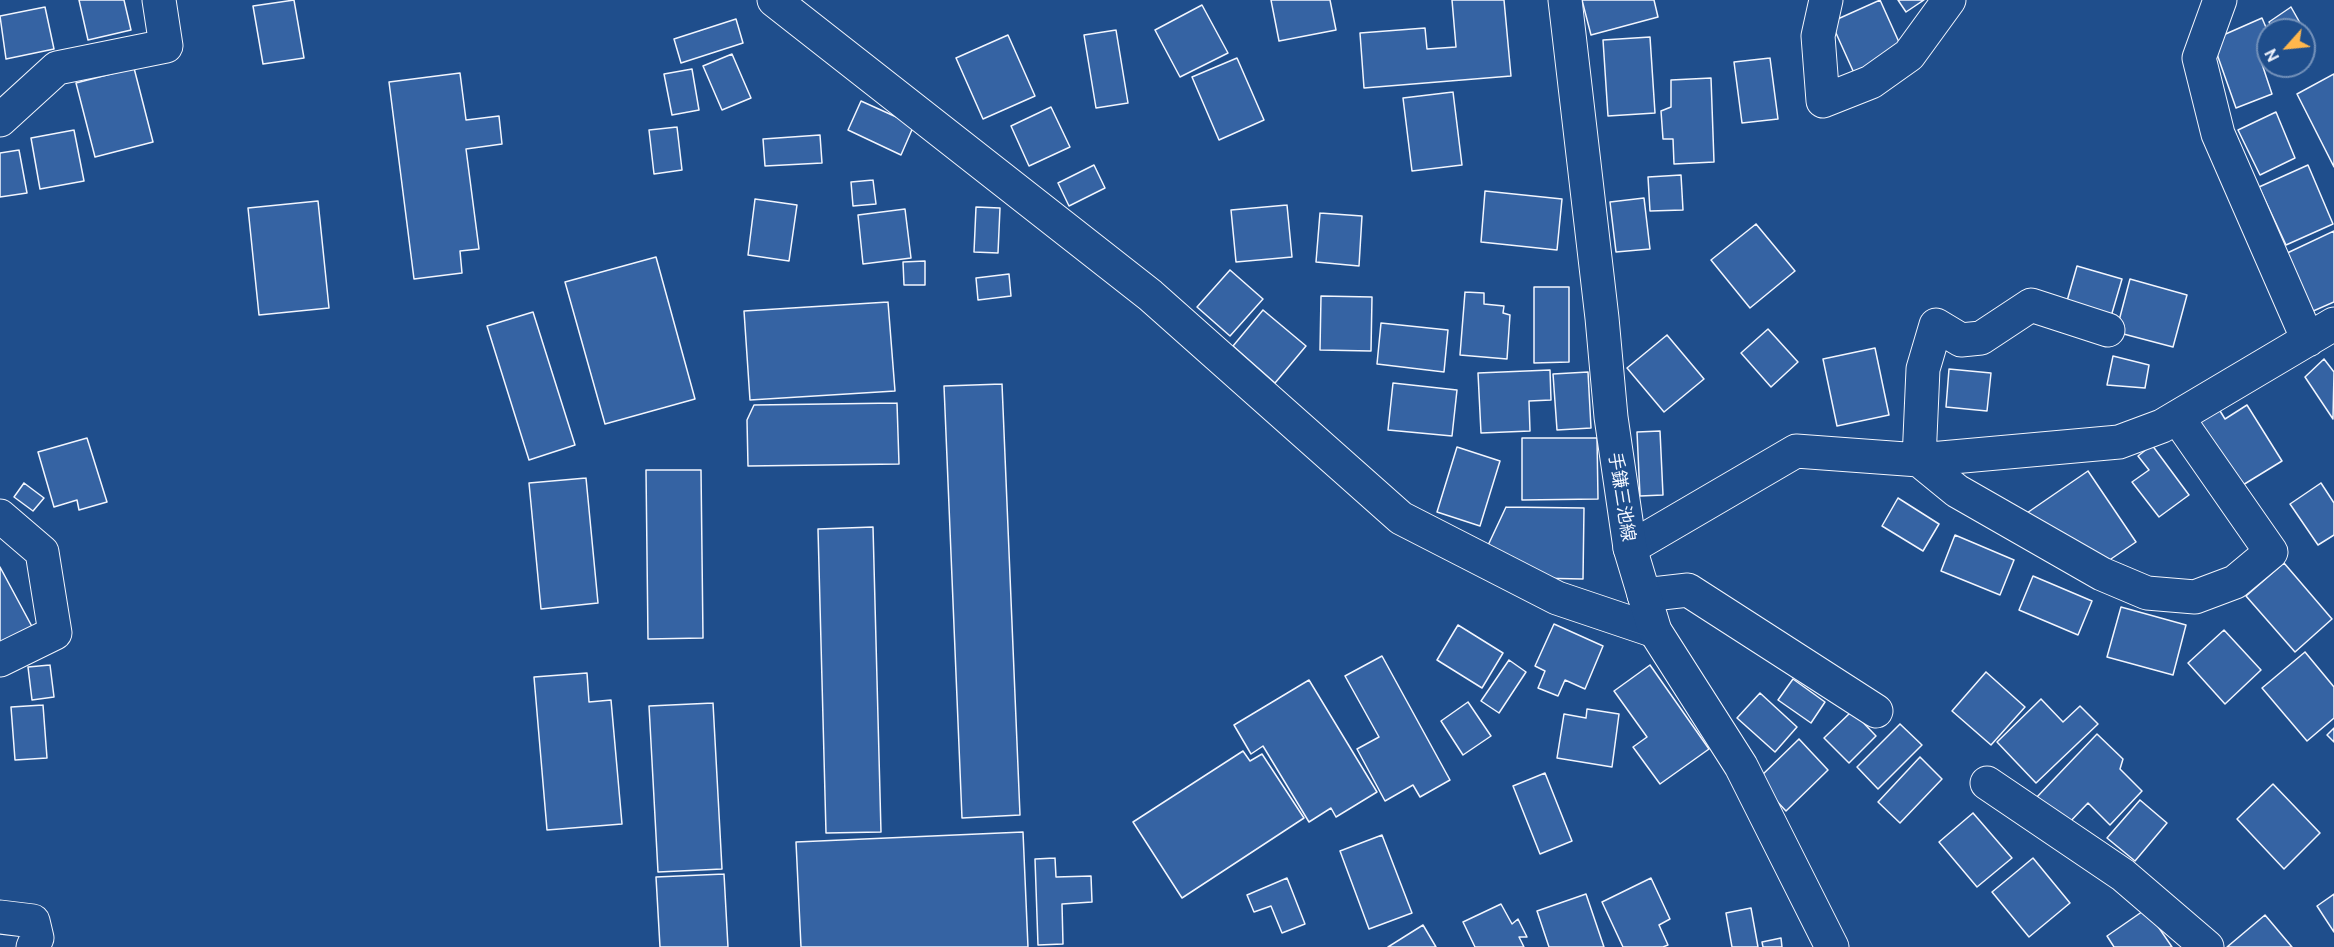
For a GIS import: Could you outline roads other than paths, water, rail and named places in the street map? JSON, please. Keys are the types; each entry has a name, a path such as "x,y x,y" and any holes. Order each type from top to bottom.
{"street":[{"path":"0,120 57,68 166,46 159,0"},
{"path":"774,0 1150,295 1401,518 1557,598 1655,631"},
{"name":"手鎌三池線","path":"1565,0 1600,295 1611,417 1630,548 1655,631 1742,766 1832,947"},
{"path":"1826,0 1818,36 1823,101 1871,82 1909,55 1949,0"},
{"path":"1630,548 1796,452 1919,460 2119,442 2162,426 2321,332 2218,134 2199,58 2220,0"},
{"path":"1919,460 1923,369 1936,325 1961,340 1981,338 2031,305 2108,330"},
{"path":"1919,460 1957,491 2102,574 2147,593 2195,597 2235,582 2271,552 2176,417"},
{"path":"0,516 42,552 55,633 0,660"},
{"path":"1644,595 1688,590 1876,711"},
{"path":"1987,783 2123,874 2207,947"},
{"path":"0,918 33,921 37,938 33,947"}]}
